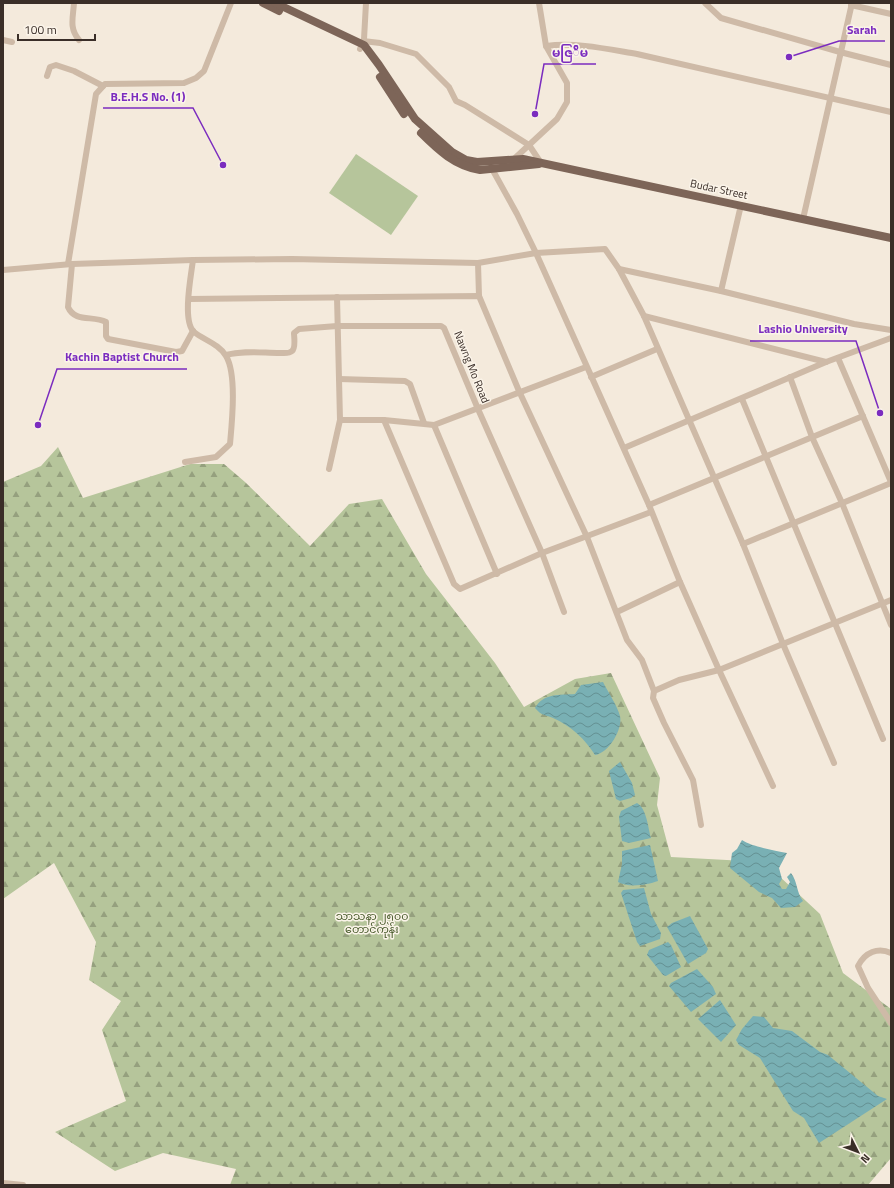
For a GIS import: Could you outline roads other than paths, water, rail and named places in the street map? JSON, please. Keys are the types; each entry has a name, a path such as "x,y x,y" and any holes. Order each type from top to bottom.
{"main road":[{"path":"263,3 362,45"},
{"path":"275,3 362,45 379,65 415,119 436,140 452,152 466,160 490,165 542,164"},
{"path":"490,165 514,159 523,159 542,164"},
{"name":"Budar Street","path":"542,164 587,171 891,238"}],"street":[{"path":"74,3 72,27 73,33 79,40"},
{"path":"193,331 182,351 176,352 111,341 106,336 106,322 76,317 70,313 68,307 70,264 96,94 105,84 184,83 196,78 204,71 231,3"},
{"path":"366,3 362,45 380,43 416,54 449,87 456,101 465,105 529,145 542,164"},
{"path":"514,159 557,119 567,102 567,82 546,46 539,3"},
{"path":"705,3 721,18 840,52 891,64"},
{"path":"803,219 851,4 891,14"},
{"path":"3,40 12,42"},
{"path":"546,46 559,44 629,53 891,112"},
{"path":"47,76 50,67 56,65 74,71 103,86"},
{"path":"490,165 517,214 536,253 586,367 624,448 680,582 719,670 773,786"},
{"path":"721,291 741,205"},
{"path":"3,270 70,264 193,260 292,259 478,263 536,253 605,249 619,269 644,316 657,349 690,420 743,544 783,644 834,763"},
{"path":"185,462 216,457 230,444 232,403 231,369 226,355 212,343 193,331 188,316 193,260"},
{"path":"478,263 479,296 519,391 587,537 627,640 642,660 654,691 653,698 693,780 702,825"},
{"path":"619,269 721,291 854,324 891,330"},
{"path":"189,299 479,296"},
{"path":"328,468 340,420 337,297"},
{"path":"644,316 826,362"},
{"name":"Nawng Mo Road","path":"226,355 234,353 266,352 287,354 294,349 296,330 337,326 441,326 444,328 542,553 564,612"},
{"path":"624,448 826,362 891,338"},
{"path":"591,377 657,349"},
{"path":"743,544 795,524 891,483 838,358"},
{"path":"340,420 384,420 434,425 478,409 519,391 586,367"},
{"path":"790,377 812,437 842,503 891,625"},
{"path":"339,379 405,381 410,384 424,423"},
{"path":"742,399 884,739"},
{"path":"649,505 862,416"},
{"path":"384,420 454,584 460,589 542,553 652,512"},
{"path":"434,425 497,574"},
{"path":"617,612 680,582"},
{"path":"654,691 679,680 719,670 891,600"},
{"path":"891,953 883,950 868,953 861,959 858,966 868,988 891,1023"},
{"path":"3,1183 22,1185"}],"water":[{"path":"603,682 617,707 620,721 614,740 605,750 595,755 587,744 571,729 553,718 541,714 535,708 538,703 547,697 575,694 581,685"},
{"path":"620,762 632,783 635,795 631,798 620,801 616,799 609,771"},
{"path":"637,803 643,810 647,819 651,838 629,843 622,841 619,817 621,811"},
{"path":"742,840 757,846 787,853 779,868 782,879 779,884 782,889 786,889 790,882 787,877 791,873 803,901 795,907 781,908 772,898 759,892 730,868 732,853 737,849"},
{"path":"650,845 658,881 638,885 627,885 618,882 622,864 622,851"},
{"path":"644,888 651,914 661,933 660,939 640,946 637,942 621,893 623,890"},
{"path":"690,916 708,949 706,953 688,964 667,927 672,923"},
{"path":"668,942 671,945 681,967 666,976 663,975 647,955 649,950"},
{"path":"697,969 713,987 716,994 691,1012 669,986 671,983"},
{"path":"720,1000 736,1025 721,1042 698,1019"},
{"path":"753,1016 764,1017 773,1028 792,1031 820,1052 828,1055 878,1096 887,1099 819,1143 804,1118 793,1111 760,1058 739,1045 736,1040 742,1029"}],"place":[{"name":"Sarah","path":"789,57"},
{"name":"မဇြ်ိမ","path":"535,114"},
{"name":"B.E.H.S No. (1)","path":"223,165"},
{"name":"Lashio University","path":"880,413"},
{"name":"Kachin Baptist Church","path":"38,425"}],"park label":[{"name":"သာသနာ ၂၅၀၀ တောင်ကုန်း","path":"372,922"}]}
